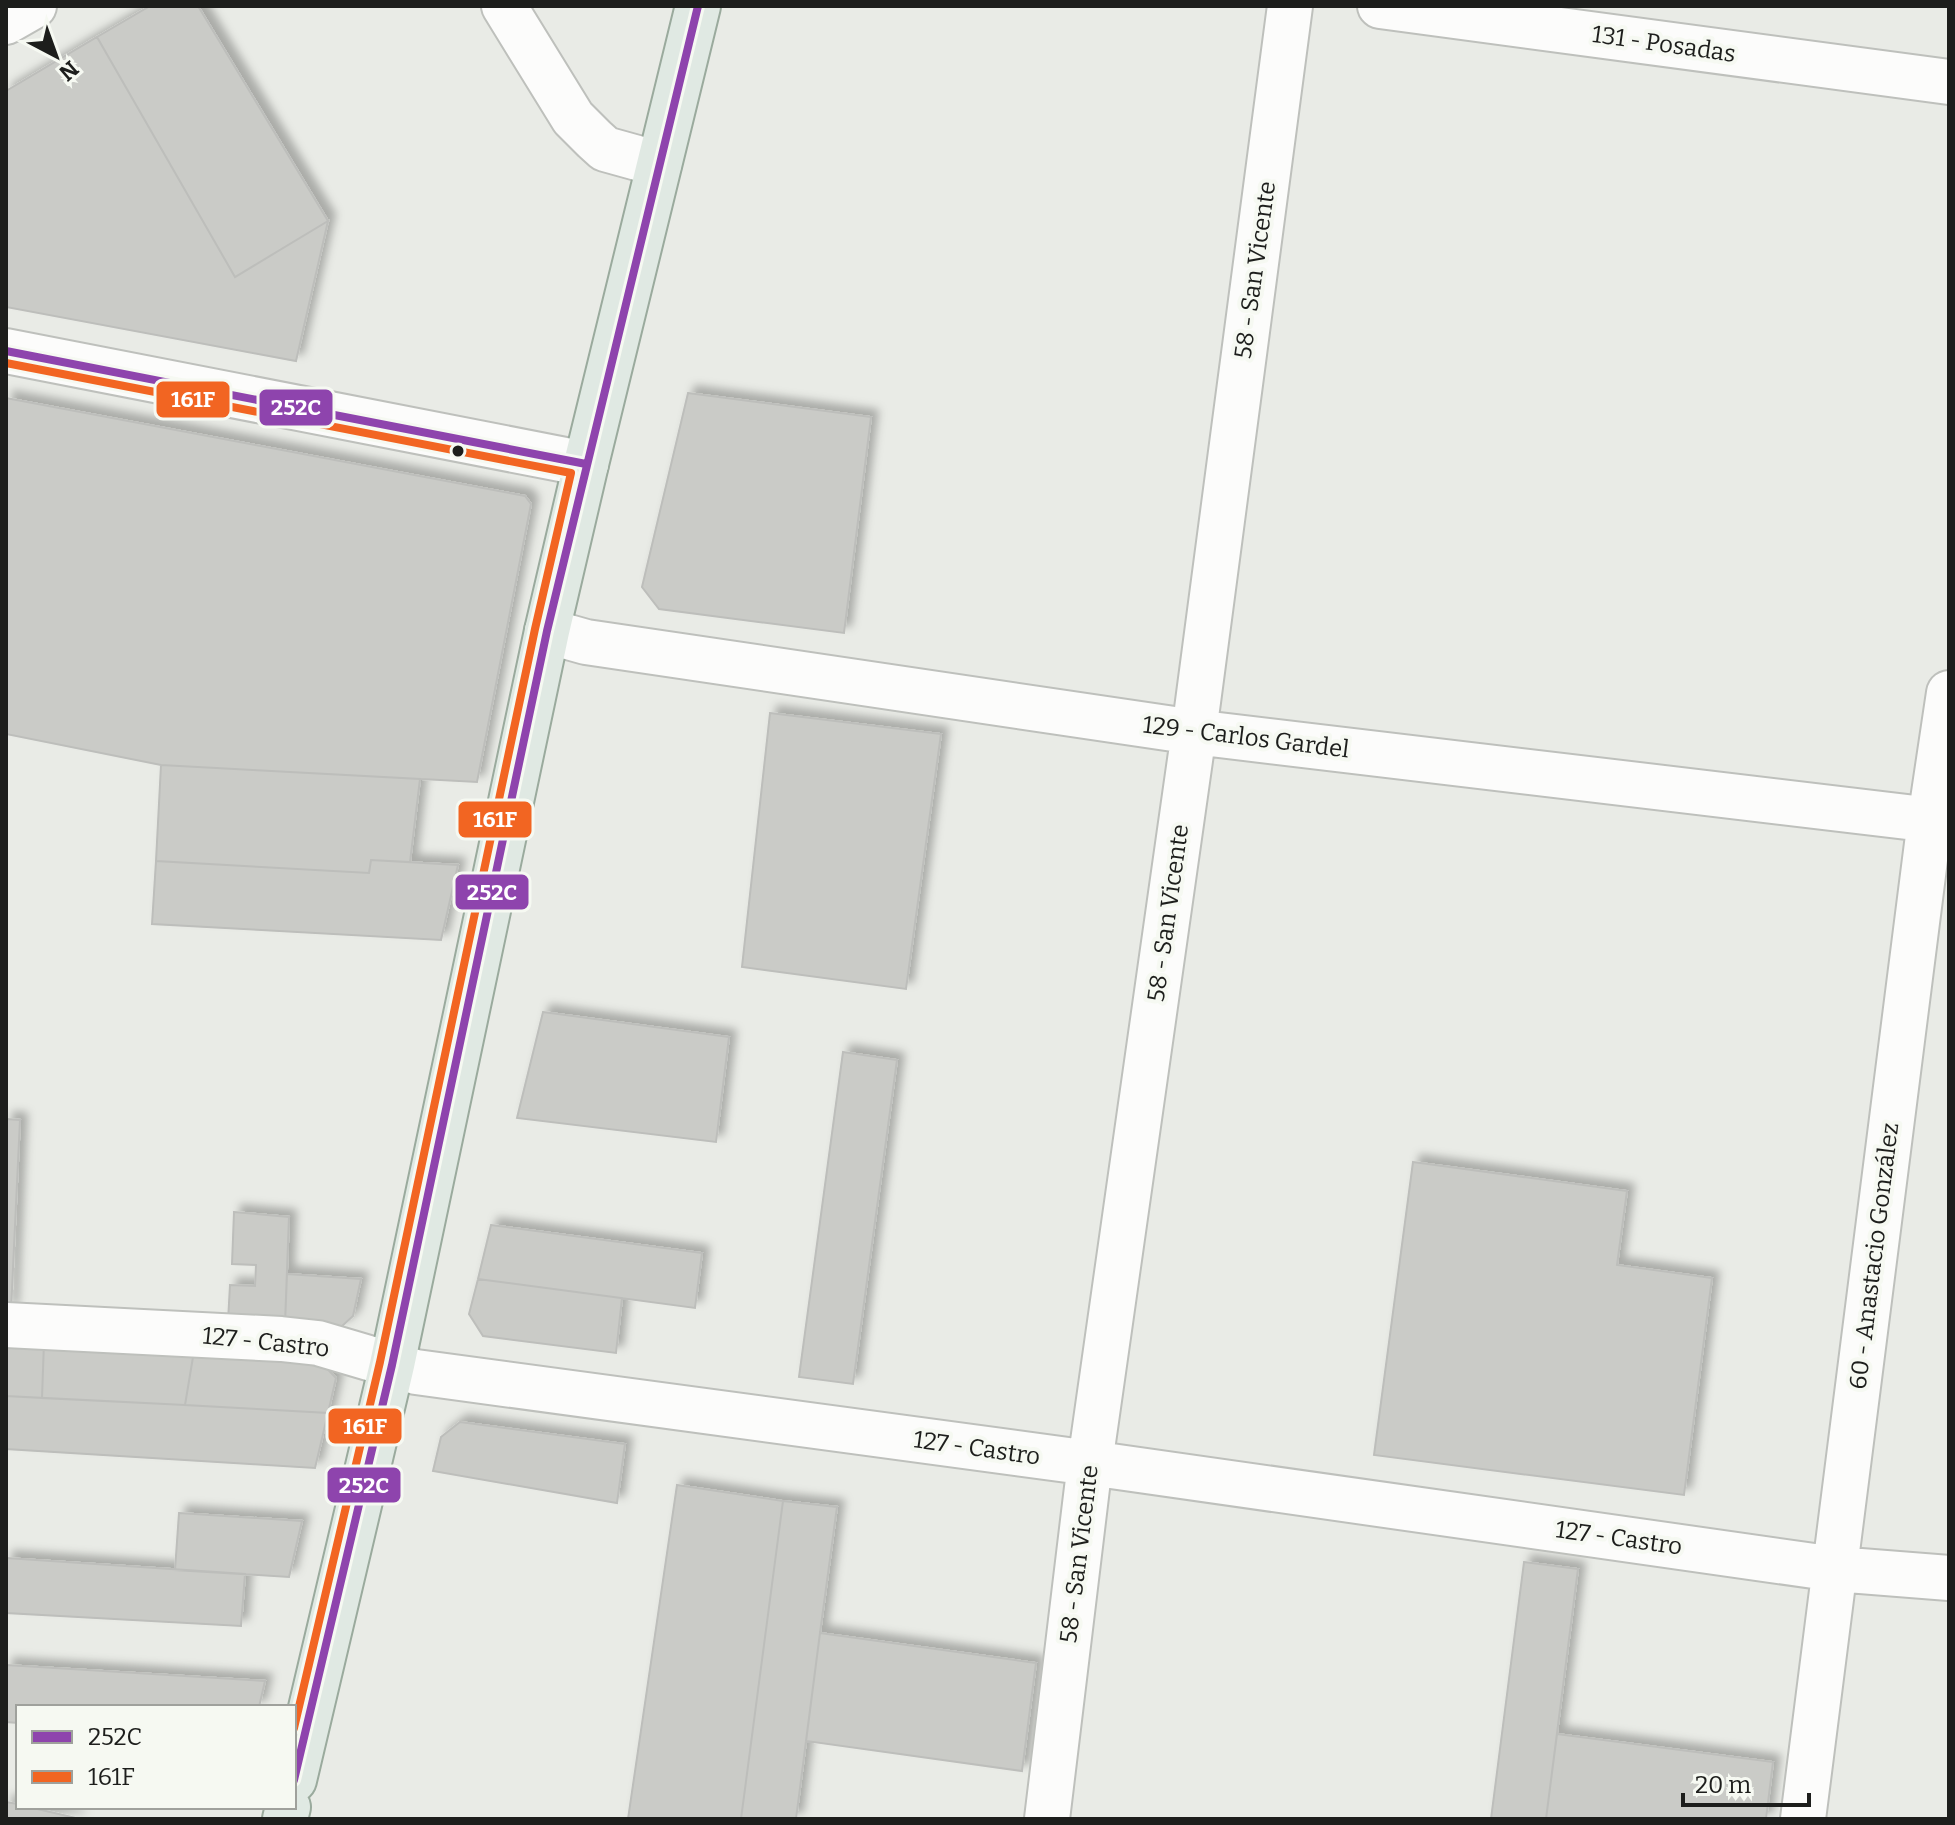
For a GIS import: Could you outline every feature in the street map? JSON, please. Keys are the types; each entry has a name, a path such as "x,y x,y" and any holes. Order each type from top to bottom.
{"main road":[{"path":"296,1772 392,1365 547,631 698,6"}],"street":[{"path":"6,22 34,6"},
{"path":"504,6 573,118 605,149 659,164"},
{"name":"58 - San Vicente","path":"1047,1819 1090,1463 1194,732 1290,6"},
{"name":"131 - Posadas","path":"1380,6 1949,82"},
{"path":"6,351 586,464"},
{"name":"129 - Carlos Gardel","path":"547,631 586,642 1194,732 1939,821"},
{"name":"60 - Anastacio González","path":"1803,1819 1939,821 1949,693"},
{"name":"127 - Castro","path":"6,1325 318,1343 416,1372 1090,1463 1835,1569 1949,1578"}],"building":[{"path":"150,6 198,6 328,221 235,277 97,37"},
{"path":"97,37 235,277 328,221 296,361 6,307 6,91"},
{"path":"688,393 871,417 844,633 659,609 642,587"},
{"path":"6,398 525,496 531,504 477,782 161,765 6,734"},
{"path":"770,713 941,734 906,989 742,967"},
{"path":"161,765 420,779 410,862 371,860 369,873 156,861"},
{"path":"371,860 458,865 441,940 152,924 156,861 369,873"},
{"path":"543,1012 729,1037 716,1142 517,1118"},
{"path":"843,1052 897,1060 853,1384 799,1377"},
{"path":"6,1119 20,1120 11,1311 6,1310"},
{"path":"1413,1162 1627,1191 1617,1265 1712,1278 1684,1495 1374,1455"},
{"path":"234,1212 289,1217 285,1324 228,1321 230,1285 255,1286 256,1265 232,1264"},
{"path":"491,1225 702,1253 695,1308 478,1279"},
{"path":"287,1274 361,1279 353,1316 341,1327 285,1324"},
{"path":"478,1279 622,1298 616,1353 483,1336 469,1314"},
{"path":"6,1339 44,1342 42,1398 6,1396"},
{"path":"44,1342 194,1351 185,1405 42,1398"},
{"path":"194,1351 318,1359 336,1378 328,1413 185,1405"},
{"path":"6,1396 328,1413 315,1468 6,1449"},
{"path":"460,1422 625,1444 617,1503 433,1471 441,1437"},
{"path":"677,1485 783,1501 741,1819 628,1819"},
{"path":"783,1501 837,1507 796,1819 741,1819"},
{"path":"179,1513 302,1521 289,1577 175,1570"},
{"path":"6,1558 245,1574 241,1626 6,1613"},
{"path":"1524,1562 1578,1569 1546,1819 1491,1819"},
{"path":"820,1633 1036,1663 1022,1771 806,1741"},
{"path":"6,1665 265,1681 259,1705 16,1705 16,1723 6,1722"},
{"path":"1557,1734 1773,1762 1766,1819 1546,1819"},
{"path":"6,1802 16,1804 16,1809 38,1809 80,1819 6,1819"}],"transit line":[{"name":"252C","path":"296,1772 392,1365 547,631 698,6"},
{"name":"252C","path":"6,351 586,464"},
{"name":"161F","path":"6,363 571,473 535,629 380,1362 296,1719"}]}
